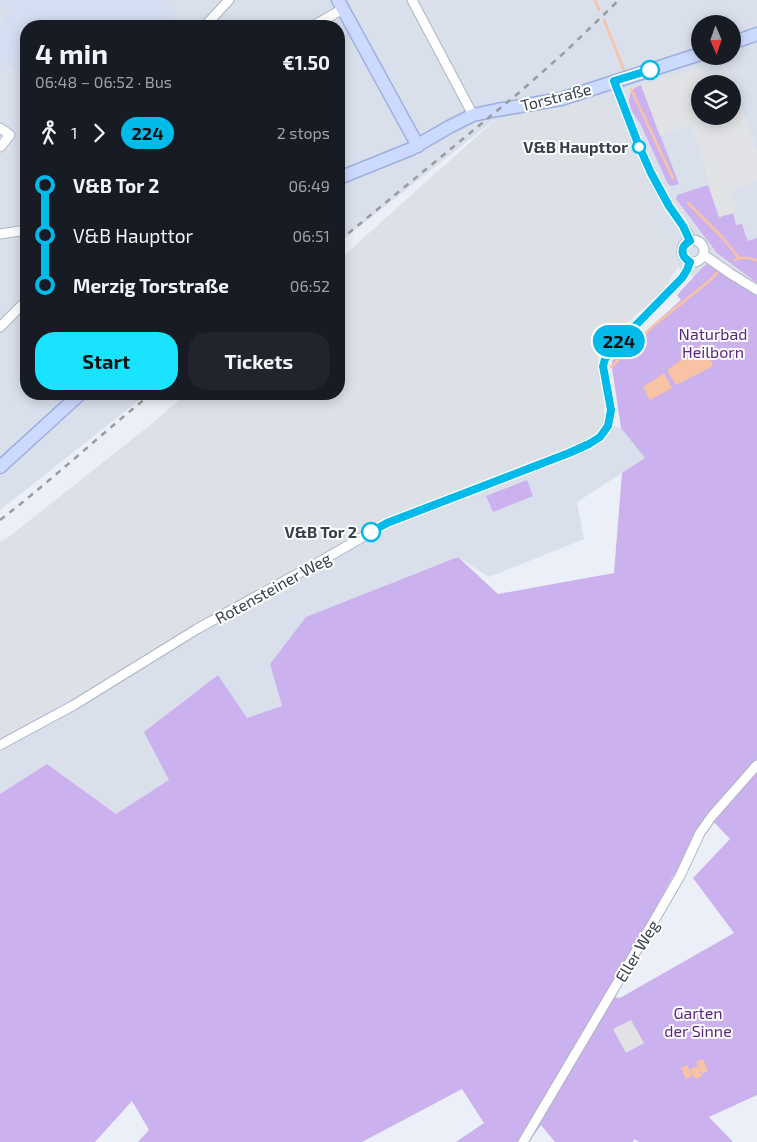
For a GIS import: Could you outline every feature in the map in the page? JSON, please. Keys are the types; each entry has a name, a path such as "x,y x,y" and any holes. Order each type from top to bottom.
{"main road":[{"path":"340,4 418,146"},
{"path":"741,40 757,34"},
{"name":"Torstraße","path":"345,176 404,153 473,115 561,99 691,57"},
{"path":"0,467 73,400"}],"street":[{"path":"210,20 230,0"},
{"path":"414,1 473,115"},
{"path":"320,20 340,4"},
{"path":"614,81 651,173 690,241"},
{"path":"0,128 10,136 0,147"},
{"path":"0,234 20,231"},
{"path":"690,241 696,241 702,245 704,255 700,260 690,262 682,252 684,246 690,241"},
{"path":"704,255 757,290"},
{"name":"Rotensteiner Weg","path":"0,745 74,705 198,629 387,523 569,453 600,437 608,426 611,410 603,366 605,359 620,340 682,278 690,262"},
{"path":"0,327 20,307"},
{"name":"Eller Weg","path":"523,1142 652,926 680,876 700,833 712,816 757,765"}],"shaded area":[{"path":"0,0 757,0 757,320 678,267 646,181 494,120 345,238 345,20 20,20 20,400 139,400 0,510"},
{"path":"0,0 162,0 175,13 169,20 20,20 20,74 0,58 0,29 10,10 0,5"},
{"path":"702,67 705,75 691,75 691,125 660,136 641,85"},
{"path":"727,67 730,75 705,75"},
{"path":"609,96 646,181 678,267 663,291 597,349 604,403 604,424 591,438 394,517 206,619 0,738 0,542 154,422 179,400 345,400 345,255 495,120"},
{"path":"741,105 757,149 757,181 731,191 738,212 719,217 707,181 705,166 691,125 741,125"},
{"path":"703,344 713,366 676,385 667,370"},
{"path":"664,373 672,388 650,400 643,387"},
{"path":"604,424 622,428 645,458 577,502 584,539 489,577 458,557 270,664 282,706 247,718 218,675 170,781 116,814 47,764 0,794 0,738 206,619 394,517 591,438"},
{"path":"631,1020 644,1043 626,1053 613,1029"},
{"path":"703,1059 708,1071 702,1074 699,1070 702,1076 695,1079 692,1073 692,1076 686,1079 681,1068 687,1065 691,1072 690,1069 699,1067 696,1062"}],"green space":[{"path":"641,85 679,184 671,186 668,184 640,123 631,110 630,94 633,89"},
{"path":"708,185 719,217 733,213 736,225 742,224 748,241 757,238 757,283 717,253 676,199 677,195"},
{"path":"707,264 713,264 757,296 757,1095 709,1117 733,1142 639,1142 635,1139 632,1142 555,1142 541,1125 529,1142 456,1142 484,1123 462,1089 362,1142 138,1142 149,1130 132,1101 95,1142 0,1142 0,794 47,764 116,814 169,780 144,732 218,675 247,718 282,706 270,664 306,617 458,557 498,594 614,573 622,473 645,458 621,428 612,361 681,300 677,295","holes":["711,819 730,839 693,878 734,933 620,998 607,996 672,878"]},
{"path":"527,480 533,496 493,512 486,496"}],"waterway":[{"path":"595,0 599,10"},
{"path":"604,20 624,70"},
{"path":"631,89 673,178"},
{"path":"688,203 723,238 739,258"},
{"path":"735,260 746,258 757,261"},
{"path":"611,367 652,327 717,273"}],"railway":[{"path":"345,236 521,91 619,0"},
{"path":"0,520 144,400"}],"bus line":[{"name":"224","path":"371,532 387,523 569,453 600,437 608,426 611,410 603,366 605,359 620,340 682,278 690,262 687,261 682,252 686,243 690,241 688,234 669,206 651,173 614,81 650,70"}],"place":[{"name":"V&B Haupttor","path":"639,147"},
{"name":"V&B Tor 2","path":"371,532"}],"park label":[{"name":"Naturbad Heilborn","path":"713,343"},
{"name":"Garten der Sinne","path":"698,1022"}]}
